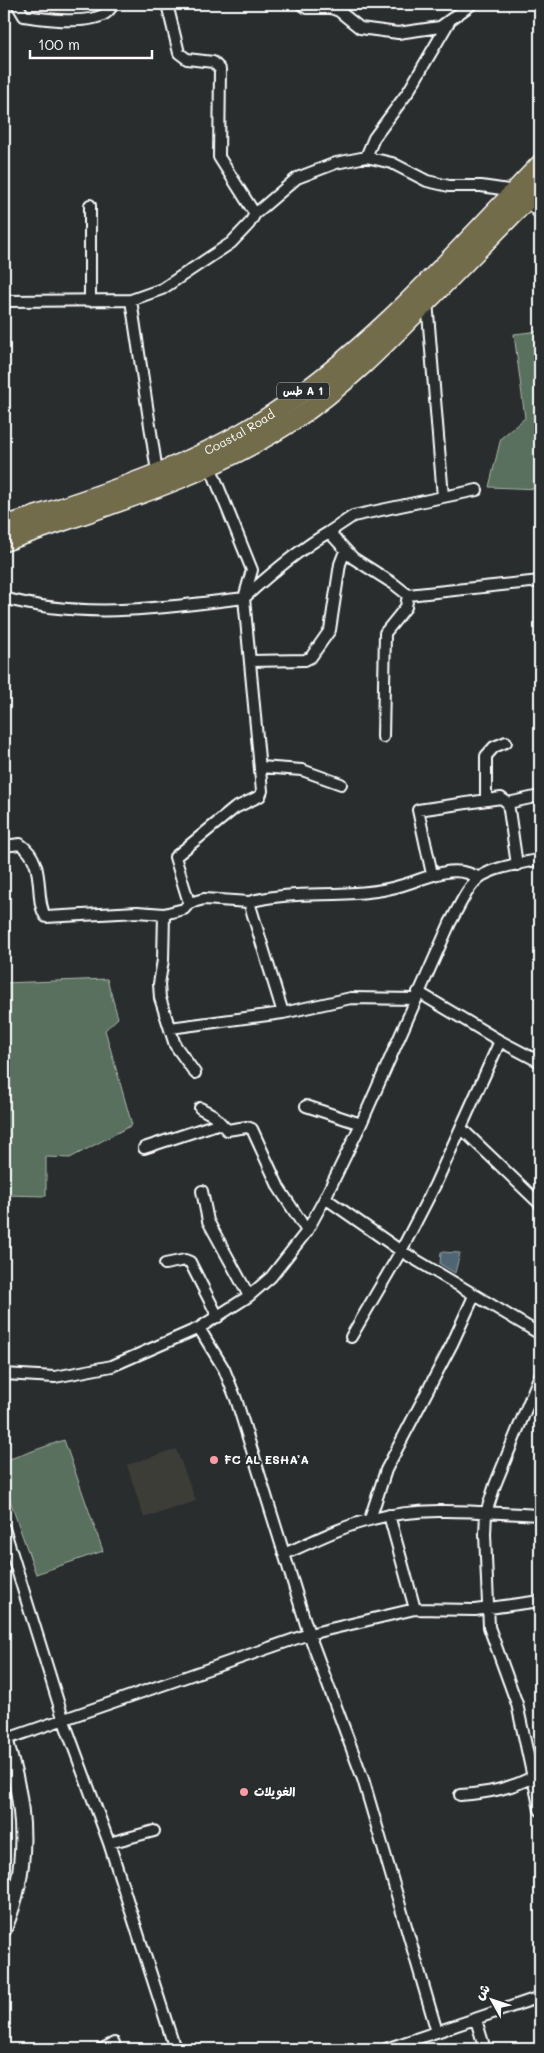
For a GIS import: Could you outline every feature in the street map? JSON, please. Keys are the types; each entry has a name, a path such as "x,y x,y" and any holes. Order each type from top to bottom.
{"highway":[{"name":"Coastal Road","path":"4,526 157,472 218,444 272,414 323,376 377,331 540,164"},
{"name":"Coastal Road","path":"4,542 157,489 210,466 293,421 334,389 386,343 540,188"}],"street":[{"path":"17,4 24,16 66,20 91,18 106,14 114,4"},
{"path":"301,4 307,8 331,8 339,11 360,28 384,32 422,31 440,27 472,4"},
{"path":"166,5 182,57 213,62 220,69 219,157 255,214"},
{"path":"366,158 374,138 391,112 408,92 449,22"},
{"path":"6,301 131,300 162,290 231,242 250,224 255,214 297,178 336,163 366,158 392,163 427,181 441,185 514,191"},
{"path":"540,188 534,208 540,214"},
{"path":"90,205 90,301"},
{"path":"131,300 157,472"},
{"path":"427,302 443,497"},
{"path":"189,903 175,857 235,808 260,796 262,788 244,598 252,570 210,466"},
{"path":"4,598 29,605 106,612 158,609 244,598 302,548 353,516 477,490"},
{"path":"329,532 345,551 408,596 540,581"},
{"path":"250,661 266,663 305,660 311,657 330,630 340,564 345,551"},
{"path":"383,737 385,633 406,607 408,596"},
{"path":"486,800 486,756 494,747 506,742"},
{"path":"260,767 302,770 342,784"},
{"path":"508,803 535,797 540,799"},
{"path":"432,874 418,810 501,798 508,803 517,865"},
{"path":"4,846 20,844 28,852 39,874 44,914 50,918 137,912 164,914 184,909 189,903 211,898 225,902 249,902 272,896 338,896 374,892 403,885 432,874 465,871 479,878"},
{"path":"4,1374 55,1376 97,1370 127,1360 199,1328 218,1317 249,1296 270,1277 307,1231 325,1198 361,1124 450,923 464,897 479,878 491,871 540,859"},
{"path":"249,902 283,1013"},
{"path":"164,914 163,960 159,991 181,1056 195,1073"},
{"path":"170,1028 283,1013 351,998 417,995 540,1062"},
{"path":"351,1336 401,1251 436,1184 500,1041"},
{"path":"306,1106 361,1124"},
{"path":"200,1108 213,1115 230,1130 247,1127 252,1129 278,1188 307,1231"},
{"path":"144,1148 220,1123"},
{"path":"461,1128 540,1204"},
{"path":"202,1191 208,1221 249,1296"},
{"path":"325,1198 401,1251 474,1296 539,1332"},
{"path":"165,1264 184,1260 190,1262 218,1317"},
{"path":"370,1519 386,1470 452,1344 474,1296"},
{"path":"199,1328 232,1386 309,1634 363,1779 438,2032"},
{"path":"540,1375 519,1422 486,1513 485,1534 490,1609 489,1627 517,1704 540,1810"},
{"path":"284,1554 370,1519 389,1515 437,1512 540,1515"},
{"path":"389,1515 415,1609"},
{"path":"4,1528 64,1720 108,1844 175,2049"},
{"path":"4,1929 16,1896 22,1848 16,1783 4,1737 64,1720 309,1634 415,1609 490,1609 540,1601"},
{"path":"460,1795 494,1792 515,1786 533,1776"},
{"path":"108,1844 154,1831"},
{"path":"386,2049 540,1997"},
{"path":"476,2020 485,2049"},
{"path":"102,2049 114,2043"}],"shaded area":[{"path":"176,1449 196,1501 144,1518 127,1465"}],"green space":[{"path":"540,331 540,489 489,487 501,438 525,418 514,334"},
{"path":"107,979 118,1018 105,1030 132,1125 70,1158 46,1157 46,1196 4,1195 4,983"},
{"path":"64,1440 103,1551 36,1574 4,1484 4,1461"}],"water":[{"path":"441,1252 460,1253 455,1273 440,1264"}],"place":[{"name":"FC AL ESHA’A","path":"214,1460"},
{"name":"الغويلات","path":"244,1792"}]}
